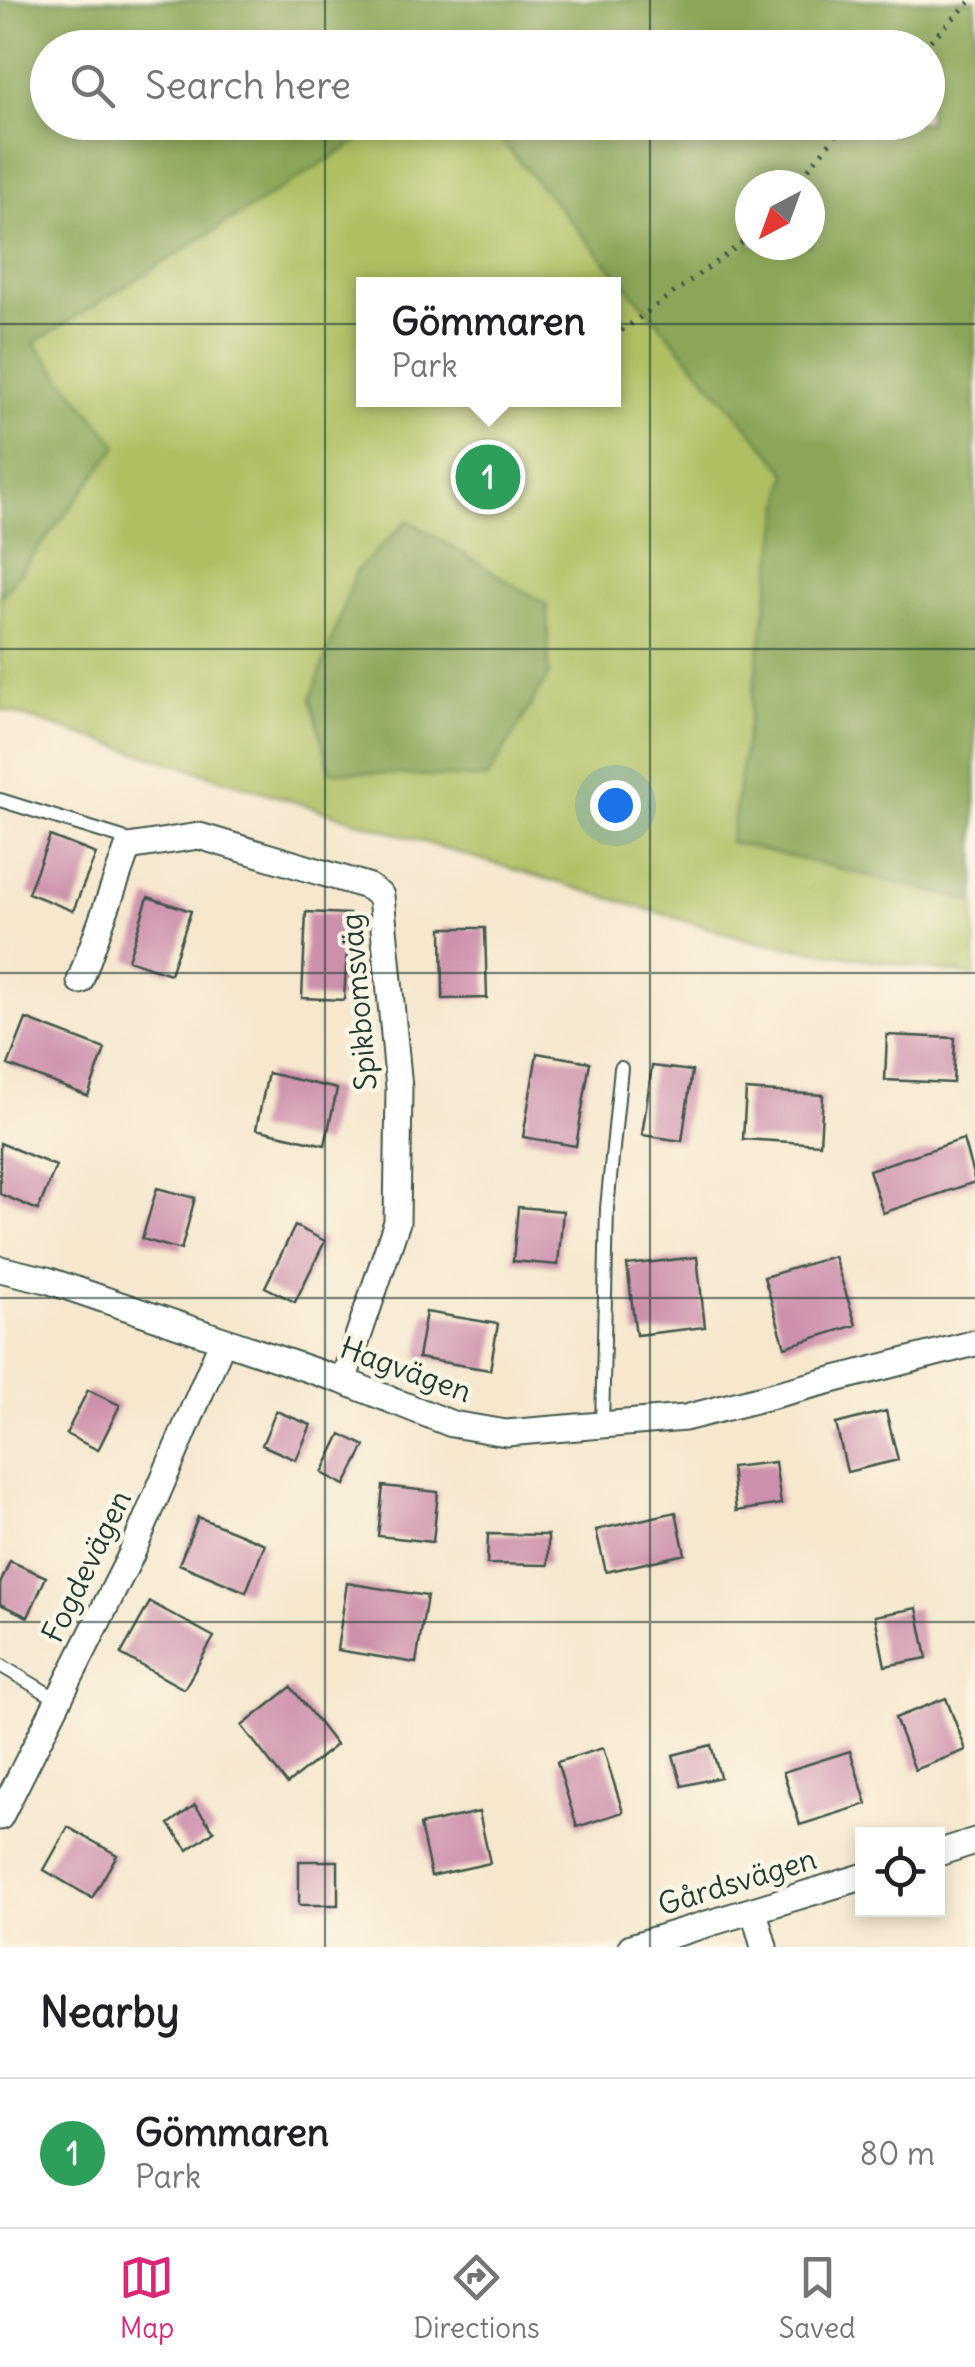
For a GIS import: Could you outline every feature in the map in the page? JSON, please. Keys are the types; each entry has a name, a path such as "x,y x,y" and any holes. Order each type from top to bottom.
{"street":[{"name":"Spikbomsväg","path":"128,847 199,836 367,886 381,896 399,1088 397,1222 342,1381"},
{"path":"80,981 128,847"},
{"name":"Hagvägen","path":"0,1269 47,1280 223,1340 452,1424 506,1434 685,1418 975,1343"},
{"name":"Fogdevägen","path":"0,1818 131,1555 223,1340"},
{"path":"945,1851 975,1842"},
{"name":"Gårdsvägen","path":"630,1947 855,1879"},
{"path":"754,1912 764,1947"}],"lane":[{"path":"0,800 123,838 128,847"},
{"path":"602,1428 607,1208 621,1068"},
{"path":"0,1664 57,1700"}],"path":[{"path":"941,30 972,0"},
{"path":"807,170 832,140"},
{"path":"621,331 735,249"}],"green space":[{"path":"0,0 975,0 975,976 753,941 0,709"},
{"path":"0,0 975,0 975,902 730,842 787,472 501,140 945,140 945,30 30,30 30,140 360,140 34,343 118,446 0,598"},
{"path":"408,520 547,605 549,675 487,779 330,771 311,699 356,571"}],"building":[{"path":"50,836 96,854 73,911 28,893"},
{"path":"148,897 191,911 170,974 128,960"},
{"path":"306,912 349,914 344,1000 302,998"},
{"path":"442,928 485,928 487,998 443,999"},
{"path":"26,1019 105,1049 88,1096 8,1065"},
{"path":"887,1035 955,1038 953,1083 885,1080"},
{"path":"537,1053 590,1062 576,1146 523,1137"},
{"path":"652,1066 692,1071 682,1141 642,1135"},
{"path":"268,1073 337,1089 325,1145 256,1129"},
{"path":"746,1090 823,1095 820,1144 743,1139"},
{"path":"963,1139 975,1182 883,1213 869,1170"},
{"path":"0,1143 56,1166 38,1210 0,1194"},
{"path":"157,1188 195,1198 181,1250 142,1239"},
{"path":"518,1207 563,1211 558,1265 513,1261"},
{"path":"295,1226 325,1241 295,1302 265,1287"},
{"path":"834,1256 856,1325 785,1347 764,1277"},
{"path":"697,1257 705,1327 636,1335 627,1265"},
{"path":"426,1312 498,1324 490,1370 418,1358"},
{"path":"88,1390 120,1405 98,1450 66,1434"},
{"path":"276,1411 311,1425 296,1460 262,1445"},
{"path":"886,1411 898,1460 847,1472 836,1424"},
{"path":"341,1434 365,1446 345,1485 322,1473"},
{"path":"775,1462 781,1504 736,1511 731,1467"},
{"path":"383,1486 438,1492 433,1542 378,1536"},
{"path":"676,1512 685,1554 606,1572 596,1530"},
{"path":"198,1517 265,1544 246,1592 179,1564"},
{"path":"488,1534 548,1535 548,1565 487,1564"},
{"path":"10,1561 46,1577 28,1617 0,1604 0,1584"},
{"path":"347,1583 427,1596 416,1663 337,1650"},
{"path":"150,1602 214,1637 184,1689 121,1654"},
{"path":"917,1608 927,1658 885,1666 875,1616"},
{"path":"291,1687 336,1745 287,1784 242,1726"},
{"path":"946,1698 966,1750 915,1770 895,1718"},
{"path":"711,1745 720,1777 682,1786 673,1755"},
{"path":"603,1748 623,1812 577,1827 557,1762"},
{"path":"850,1751 867,1804 800,1825 783,1772"},
{"path":"195,1805 214,1831 188,1850 169,1824"},
{"path":"479,1812 490,1863 431,1876 420,1825"},
{"path":"68,1827 117,1855 92,1898 44,1870"},
{"path":"299,1861 338,1861 338,1905 299,1905"}],"place":[{"name":"Gömmaren","path":"488,477"}]}
